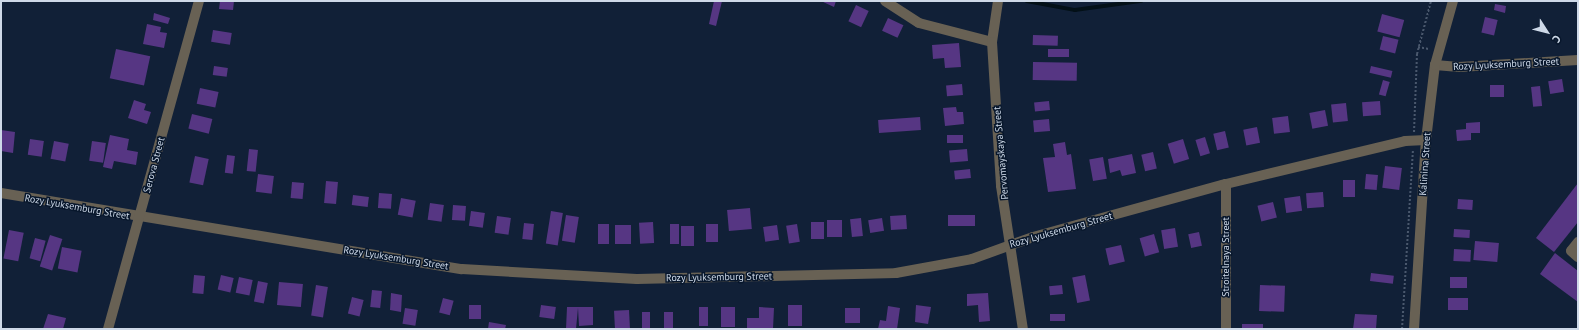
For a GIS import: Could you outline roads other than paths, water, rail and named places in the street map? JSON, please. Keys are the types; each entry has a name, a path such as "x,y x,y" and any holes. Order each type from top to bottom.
{"street":[{"name":"Serova Street","path":"108,329 199,1"},
{"path":"886,1 919,23 992,42"},
{"name":"Kalinina Street","path":"1414,329 1426,140 1435,65 1453,1"},
{"name":"Pervomayskaya Street","path":"997,5 992,42 1001,186 1013,244 1023,329"},
{"name":"Rozy Lyuksemburg Street","path":"1435,65 1459,67 1578,60"},
{"name":"Rozy Lyuksemburg Street","path":"1,193 139,218 462,269 637,279 896,273 972,259 1013,244 1226,184 1414,140 1426,140"},
{"name":"Stroitelnaya Street","path":"1226,184 1226,329"},
{"path":"1578,242 1571,251 1578,257"}],"waterway":[{"path":"1027,1 1075,10 1141,1"}]}
